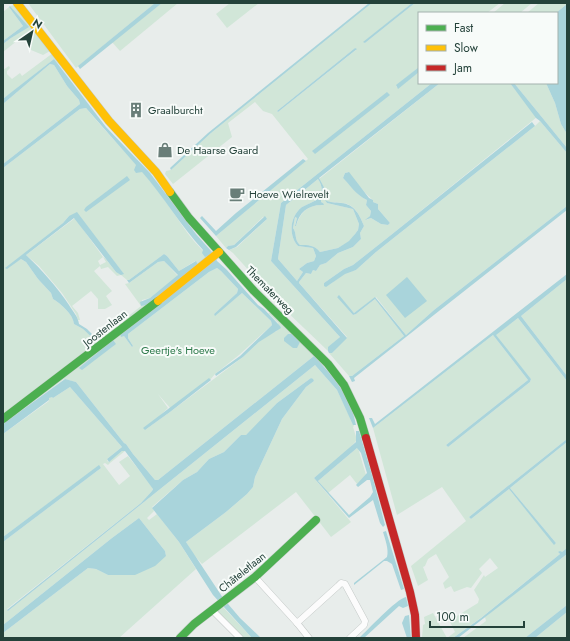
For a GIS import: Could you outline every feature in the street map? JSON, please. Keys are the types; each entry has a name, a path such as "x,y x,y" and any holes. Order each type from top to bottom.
{"street":[{"name":"Thematerweg","path":"17,3 93,102 156,172 214,256 254,291 328,364 337,375 360,418 415,615 416,638"},
{"name":"Joostenlaan","path":"3,419 214,256"},
{"name":"Châteletlaan","path":"180,638 194,624 256,577 316,520"},
{"path":"256,577 297,622 309,638"},
{"path":"297,622 341,583 346,584 365,621 364,625 350,638"},
{"path":"215,608 240,638"}],"green space":[{"path":"28,3 155,3 76,68"},
{"path":"162,3 178,3 120,51 112,42"},
{"path":"230,3 259,3 227,28 216,14"},
{"path":"372,3 412,3 364,42 365,43 415,3 500,3 488,12 418,12 418,68 396,86 398,88 418,73 418,84 431,84 281,203 271,261 340,337 329,347 328,351 281,306 229,250 237,247 267,219 263,217 234,245 226,248 216,236 308,159 272,114 263,111 255,102 228,123 232,137 173,184 165,174 166,171 171,170 211,133","holes":["355,48 356,50 278,112 277,111"]},
{"path":"505,3 532,3 521,12 494,12"},
{"path":"539,3 567,3 557,12 528,12"},
{"path":"16,5 50,51 43,55 31,50 23,36 3,52 3,44 28,27 10,6"},
{"path":"9,7 23,26 3,41 3,12"},
{"path":"53,53 65,71 54,59 3,99 3,70 9,66 10,68 7,71 7,74 12,79 20,73 22,76"},
{"path":"50,64 54,65 67,86 79,100 80,104 3,164 3,104"},
{"path":"439,84 511,84 537,117 353,265 344,269 324,283 324,286 329,285 345,273 356,270 376,252 540,121 567,153 567,206 434,310 406,335 376,297 354,313 339,296 337,296 353,315 375,299 404,336 352,376 349,376 329,353 332,353 347,337 299,282 306,273 311,274 313,270 316,271 320,265 326,263 338,253 353,247 361,239 360,233 364,226 359,215 354,208 347,204 326,201 327,203 353,209 359,224 358,230 350,241 338,248 320,252 309,245 300,245 297,241 293,228 295,217 297,218 296,226 300,217 306,210 313,206 323,205 323,203 319,198 302,207 295,215 293,220 292,231 293,237 298,246 313,248 316,256 314,261 307,263 299,269 303,272 297,281 278,259 286,205 318,179 322,188 320,197 325,198 325,189 319,179","holes":["348,172 373,200 373,202 378,204 378,209 390,223 388,225 381,224 371,218 366,220 370,216 371,211 366,205 367,200 357,193 343,178 345,173"]},
{"path":"515,84 546,84 555,103 561,124 567,134 567,148"},
{"name":"Geertje's Hoeve","path":"86,108 132,159 150,180 190,237 214,260 214,262 171,295 124,336 132,347 133,346 128,338 128,334 209,272 217,268 238,289 237,293 214,314 215,315 242,293 271,321 272,325 210,380 171,409 158,394 168,408 145,430 243,357 271,333 277,331 278,323 268,313 272,313 306,346 314,356 158,480 155,480 133,454 76,382 64,379 3,424 3,168 80,109","holes":["69,216 80,216 123,273 116,272 103,257 75,218 26,255 39,266 62,293 76,314 78,320 80,320 78,313 72,306 91,291 98,299 98,309 105,309 112,305 106,296 112,291 94,271 100,266 101,269 108,267 117,276 121,275 129,280 164,254 179,271 195,261 198,265 141,306 97,341 83,329 74,324 69,313 63,306 53,299 51,293 38,279 26,262 21,259 6,268 63,223","103,257 106,262 100,265 98,261"]},
{"path":"164,261 178,276 150,298 142,300 141,306 125,284 129,283 158,262"},
{"path":"567,279 567,376 521,316"},
{"path":"518,318 567,381 567,439 469,517 471,519 509,489 554,544 556,543 510,488 567,442 567,548 562,552 558,552 560,554 482,617 453,638 447,638 455,632 450,622 453,621 452,619 478,603 479,599 474,590 484,575 485,577 498,568 490,558 479,569 482,573 471,588 467,587 454,592 451,586 445,589 443,583 449,577 436,554 428,559 423,567 428,580 418,586 411,566 466,521 442,487 397,515 373,428 493,335 528,380 446,445 448,447 530,382 531,379 495,335"},
{"path":"315,365 337,390 354,426 357,440 346,452 314,478 351,522 331,537 296,492 202,564 186,542 226,512 253,487 255,477 282,419 306,387 314,381 311,378 277,403 246,435 241,435 224,452 209,459 197,472 183,480 152,507 154,511 147,518 149,520 157,514 179,542 196,569 119,638 3,638 3,633 88,568 96,569 108,575 166,556 165,551 139,518 3,625 3,542 101,468 99,466 3,537 3,434 49,401 49,398 52,396 53,398 70,387 122,447 107,459 108,462 122,451 125,451 108,465 105,463 103,464 119,485 130,476 119,462 128,456 153,488 141,503 7,609 8,611"},
{"path":"357,448 366,475 357,484 350,475 328,493 318,481"},
{"path":"567,554 567,605 525,638 463,638 486,621 485,617 491,612"},
{"path":"221,605 252,638 244,638 221,615 218,611"},
{"path":"567,612 567,638 535,638"},
{"path":"433,613 447,638 422,638 423,625 425,624 424,617"}],"water":[{"path":"155,3 162,3 80,69 78,66"},
{"path":"369,3 372,3 211,133 171,170 170,168 208,133"},
{"path":"412,3 415,3 365,43 363,42"},
{"path":"567,4 567,134 561,124 555,103 546,84 558,84 557,12"},
{"path":"10,6 29,27 3,44 3,41 23,26 9,7"},
{"path":"355,48 357,49 278,112 277,111"},
{"path":"54,59 106,127 150,173 196,234 212,252 217,261 280,326 281,328 259,342 243,357 216,376 215,374 240,356 272,325 271,321 242,293 215,316 214,314 237,293 238,289 217,268 209,272 128,334 128,338 133,346 132,347 124,336 121,337 120,334 214,260 208,256 205,257 202,253 203,250 150,182 142,172 136,173 134,170 136,165 86,108 80,109 3,168 3,164 80,104 79,100 67,86 54,65 50,64 3,104 3,99"},
{"path":"418,68 418,73 398,89 396,85"},
{"path":"431,84 439,84 319,178 325,189 325,198 320,197 322,188 318,179 286,205 278,259 297,281 303,272 299,269 307,263 314,261 316,256 313,248 298,246 293,237 292,226 293,220 295,215 302,207 319,198 324,205 314,206 302,213 296,226 297,218 295,217 293,228 297,241 300,245 309,245 320,252 338,248 349,241 358,230 359,224 353,209 327,203 325,200 346,204 353,208 359,215 364,226 360,233 361,239 353,247 338,253 326,263 320,265 316,271 313,270 311,274 306,273 299,282 347,338 332,353 329,353 328,347 340,337 271,261 281,203"},
{"path":"511,84 515,84 567,148 567,153 540,121 536,118"},
{"path":"387,92 390,95 315,154 312,151"},
{"path":"532,122 535,126 376,252 356,270 345,274 326,287 324,286 324,283 344,269 353,265"},
{"path":"303,159 306,161 216,236 200,218 202,216 216,231"},
{"path":"349,172 369,198 378,204 378,209 390,223 388,225 381,224 371,218 365,220 370,216 371,211 366,205 367,200 357,193 343,178 345,173"},
{"path":"127,176 130,180 86,212 84,210 86,207"},
{"path":"567,206 567,210 354,378 355,381 352,382 349,376 352,376 404,336 375,299 353,315 337,297 339,295 354,313 375,297 406,335 434,310"},
{"path":"77,212 124,274 121,275 116,272 74,218 26,255 54,285 75,314 79,324 87,329 98,340 97,342 83,329 74,324 69,313 63,306 53,299 51,293 38,279 26,262 21,259 7,269 5,268 63,223 69,216"},
{"path":"265,216 267,219 236,247 229,250 226,248 234,245"},
{"path":"164,254 179,271 196,261 198,265 146,305 141,306 140,302 150,298 178,275 164,261 158,262 129,283 127,280"},
{"path":"567,274 567,279 521,316 567,376 567,381 518,318 496,335 531,379 530,382 448,447 446,445 528,380 493,335 373,428 369,418 372,418 375,424"},
{"path":"407,277 427,301 405,318 386,295"},
{"path":"288,334 293,334 300,342 297,348 293,348 284,341 284,338"},
{"path":"113,340 116,344 82,370 79,368"},
{"path":"314,356 328,371 346,396 354,415 356,425 353,425 337,390 315,365 8,611 7,610 141,503 153,489 125,451 122,451 109,462 107,459 122,447 70,387 53,398 49,398 49,400 3,434 3,424 65,379 76,382 133,454 155,480 158,480"},
{"path":"209,378 211,380 170,412 145,430 143,428"},
{"path":"311,378 314,381 306,387 282,419 255,477 253,487 226,512 186,542 223,598 240,618 261,638 252,638 213,595 179,542 152,508 183,480 197,472 209,459 224,452 241,435 246,435 277,403"},
{"path":"356,431 359,431 385,525 383,527 380,523 373,500 349,518 314,478 356,442","holes":["357,448 361,453 367,473 356,485 358,487 367,480 370,480 373,492 370,497 349,515 318,481"]},
{"path":"567,439 567,442 510,488 556,543 554,545 509,489 471,519 469,517"},
{"path":"99,465 101,468 3,542 3,537"},
{"path":"139,518 165,551 166,556 155,566 135,575 108,575 96,569 88,568 3,633 3,625"},
{"path":"386,531 404,589 401,590 392,564 387,561 384,561 354,585 354,583 387,557 387,547 383,532"},
{"path":"567,548 567,554 458,638 453,638 481,618 560,554 558,552 562,552"},
{"path":"406,597 408,606 403,608 399,606 364,638 359,638 389,609 401,599"},
{"path":"567,605 567,612 535,638 525,638"},
{"path":"409,615 411,638 407,638 402,623 405,616"}],"traffic: fast":[{"path":"170,192 189,218 254,291 328,364 344,385 360,418 366,438"},
{"path":"3,419 158,301"},
{"path":"180,638 194,624 255,577 316,520"}],"traffic: slow":[{"path":"17,3 109,121 156,172 170,192"},
{"path":"158,301 219,252"}],"traffic: jam":[{"path":"366,438 410,592 415,615 416,638"}],"place":[{"name":"Graalburcht","path":"136,110"},
{"name":"De Haarse Gaard","path":"165,150"},
{"name":"Hoeve Wielrevelt","path":"237,194"}]}
